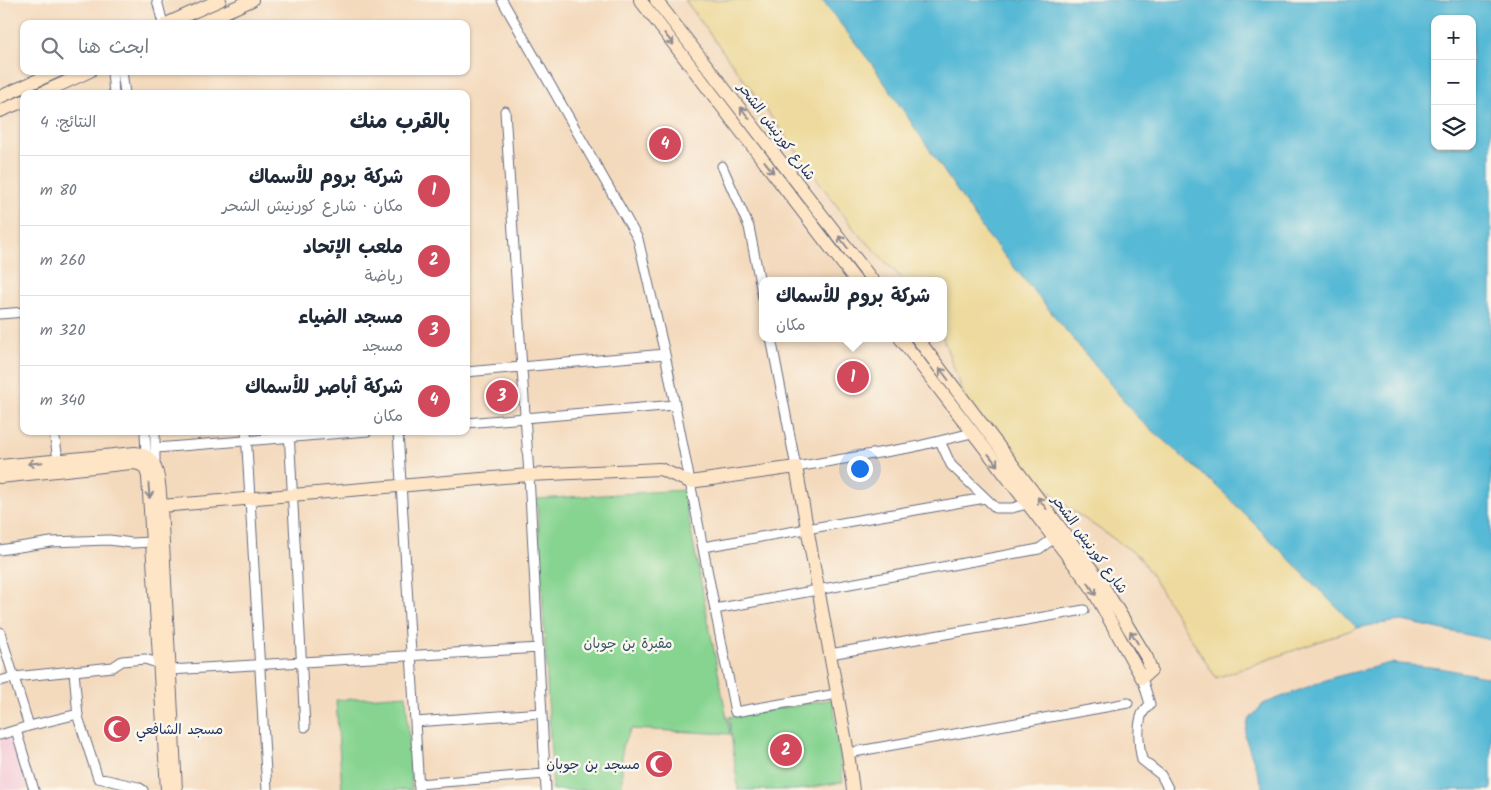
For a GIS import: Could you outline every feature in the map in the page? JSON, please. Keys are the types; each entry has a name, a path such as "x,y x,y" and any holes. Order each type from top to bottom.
{"street":[{"path":"157,0 164,20"},
{"path":"174,20 220,0"},
{"path":"207,20 252,0"},
{"path":"502,0 638,239 665,354 735,712 837,694"},
{"name":"شارع كورنيش الشحر","path":"640,0 853,277"},
{"name":"شارع كورنيش الشحر","path":"656,0 870,277"},
{"path":"0,97 49,75"},
{"path":"49,90 81,75"},
{"path":"112,75 114,90"},
{"path":"123,75 124,90"},
{"path":"710,92 720,81"},
{"path":"0,111 20,103"},
{"path":"505,111 526,418 546,790"},
{"path":"722,166 749,227 759,278"},
{"path":"0,314 20,312"},
{"path":"772,342 848,753 853,790"},
{"name":"شارع كورنيش الشحر","path":"903,342 1090,585 1142,678 1151,670 1146,658 1099,578 920,342"},
{"path":"470,372 665,354"},
{"path":"470,423 675,405"},
{"path":"160,506 529,475 660,469 690,482 796,467 914,447 972,433"},
{"path":"55,435 58,460"},
{"path":"146,435 151,451"},
{"path":"154,435 151,459 159,478 167,790"},
{"path":"246,435 266,790"},
{"path":"0,466 247,442 289,435 305,727"},
{"path":"398,435 419,787 546,774"},
{"path":"940,441 951,465 996,508 1012,508 1028,504"},
{"path":"0,477 131,463 140,464 146,469 176,790"},
{"path":"703,547 985,498"},
{"path":"715,610 1039,549 1054,538"},
{"path":"0,550 51,542 109,540 132,543 153,542"},
{"path":"830,654 1084,610"},
{"path":"0,632 29,726"},
{"path":"0,681 14,677 113,667 122,661 145,659 165,667 259,665 539,648"},
{"path":"74,671 78,714 98,778 138,787 143,790"},
{"path":"1142,678 1150,704 1142,713 1140,724 1139,745 1142,760 1161,775 1169,790"},
{"path":"848,753 1128,703"},
{"path":"415,722 542,713"},
{"path":"0,735 78,714"},
{"path":"16,730 34,790"}],"shaded area":[{"path":"11,737 27,790 0,790 0,741"}],"green space":[{"name":"مقبرة بن جوبان","path":"683,490 730,734 631,729 622,746 622,790 553,790 537,499"},
{"path":"406,695 412,790 342,790 336,700"},
{"path":"833,699 843,782 796,790 738,790 729,717"}],"sand":[{"path":"685,0 822,0 872,64 985,232 1140,420 1220,489 1357,628 1216,678 1139,556 1070,509 1019,466 969,409 944,342 947,342 947,277 900,277 854,229"}],"water":[{"path":"822,0 1491,0 1491,640 1402,621 1357,628 1220,489 1140,420 985,232 872,64"},
{"path":"1390,663 1440,668 1491,678 1491,790 1264,790 1245,737 1248,721 1263,704 1331,678"}],"place":[{"name":"شركة أباصر للأسماك","path":"665,144"},
{"name":"شركة بروم للأسماك","path":"853,377"},
{"name":"مسجد الضياء","path":"502,396"},
{"name":"مسجد الشافعي","path":"117,729"},
{"name":"ملعب الإتحاد","path":"786,750"},
{"name":"مسجد بن جوبان","path":"659,764"}]}
